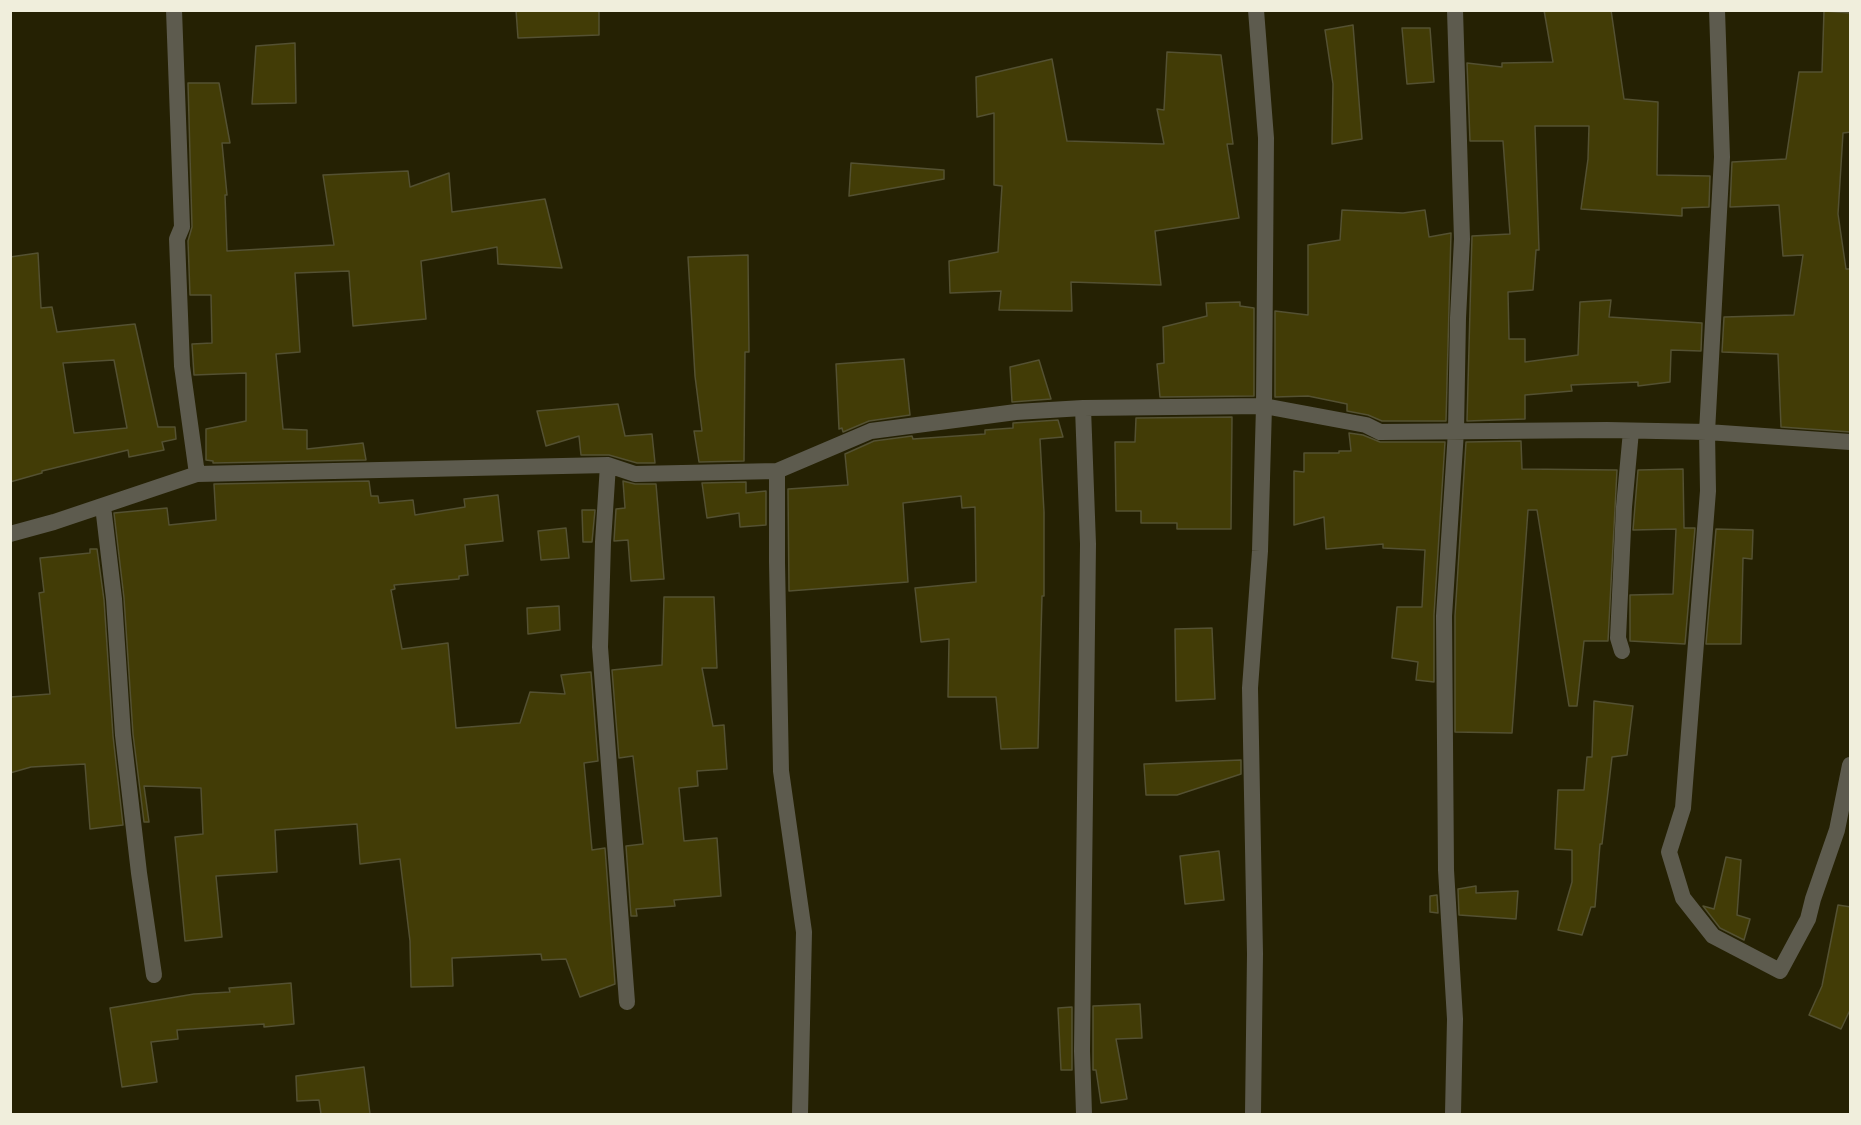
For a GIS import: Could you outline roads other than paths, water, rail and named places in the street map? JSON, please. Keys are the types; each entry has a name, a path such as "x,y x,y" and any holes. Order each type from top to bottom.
{"street":[{"path":"174,10 182,226 177,239 182,366 197,474"},
{"path":"1253,1114 1255,954 1250,688 1260,551 1264,406 1266,138 1256,10"},
{"path":"1453,1114 1455,1019 1446,870 1444,616 1456,431 1462,239 1455,10"},
{"path":"1717,10 1722,157 1707,432 1708,491 1683,808 1669,852 1683,898 1713,936 1780,971 1808,919 1837,830 1851,765"},
{"path":"10,534 197,474 608,465 634,474 777,471 871,431 1016,412 1083,408 1264,406 1366,425 1380,432 1631,430 1707,432 1851,442"},
{"path":"1083,408 1088,544 1082,1051 1084,1114"},
{"path":"1622,651 1618,638 1619,602 1631,430"},
{"path":"608,465 600,647 627,1002"},
{"path":"777,471 781,771 804,932 800,1114"},
{"path":"103,506 114,599 123,735 139,873 154,975"}]}
